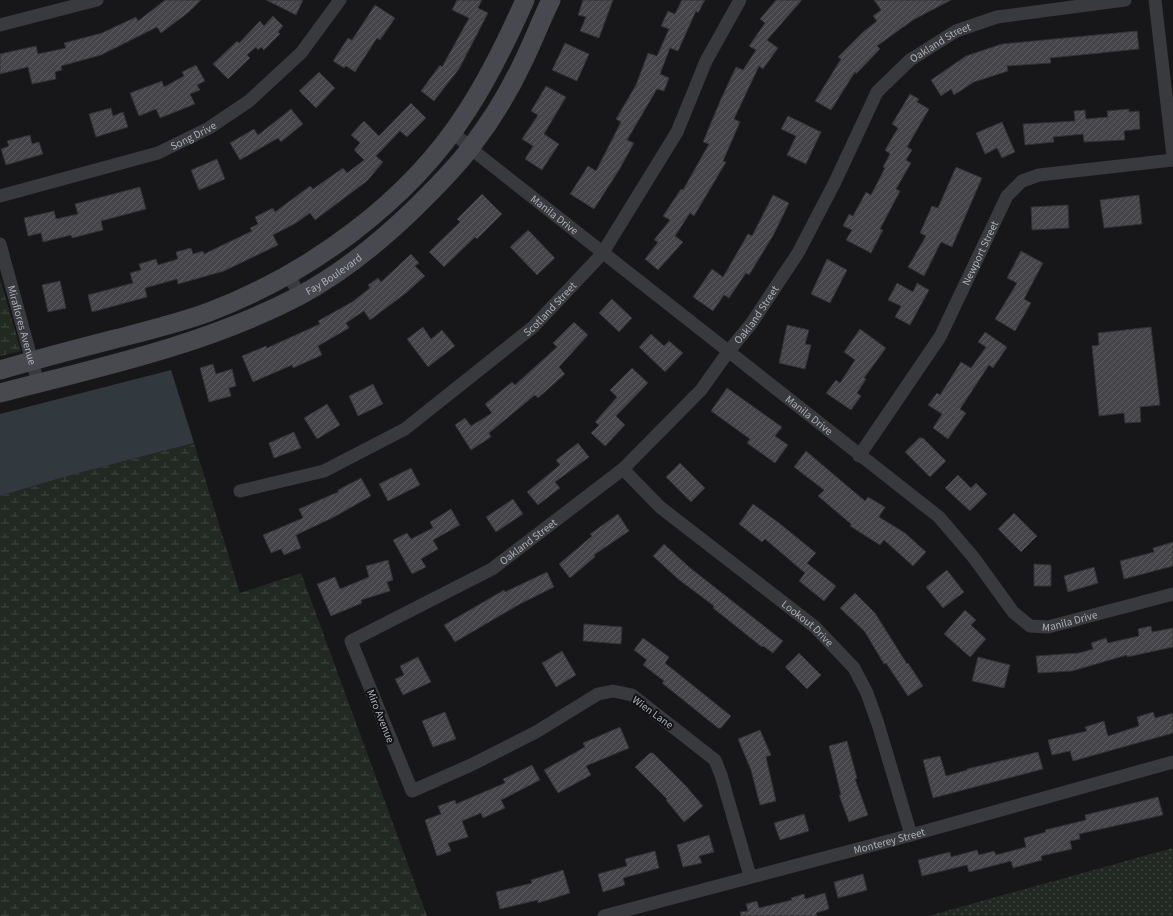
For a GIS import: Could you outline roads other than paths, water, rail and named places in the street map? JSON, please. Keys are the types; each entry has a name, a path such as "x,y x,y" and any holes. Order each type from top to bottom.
{"main road":[{"name":"Fay Boulevard","path":"0,370 166,325 208,312 249,295 288,275 362,226 427,163 452,132 492,72 525,0"},
{"name":"Fay Boulevard","path":"0,393 167,349 242,323 300,295 354,261 396,226 436,188 470,148 500,103 523,62 551,0"}],"street":[{"path":"0,25 97,0"},
{"name":"Song Drive","path":"0,196 158,153 209,128 249,101 301,53 340,0"},
{"name":"Scotland Street","path":"240,491 324,471 404,429 533,327 602,254 677,132 706,61 740,0"},
{"name":"Oakland Street","path":"351,642 492,569 623,469 701,390 728,352 751,324 798,254 835,182 876,92 910,60 956,31 996,17 1125,0"},
{"path":"1154,0 1173,156"},
{"name":"Manila Drive","path":"452,132 602,254 939,517 974,558 1013,612 1030,626 1048,627 1173,594"},
{"name":"Newport Street","path":"859,456 940,337 1007,196 1022,181 1039,175 1173,160"},
{"name":"Miraflores Avenue","path":"0,244 38,384"},
{"path":"288,275 300,295"},
{"name":"Lookout Drive","path":"623,469 660,507 815,628 854,668 867,693 878,724 911,835"},
{"name":"Miro Avenue","path":"351,642 412,791"},
{"name":"Wien Lane","path":"412,791 471,765 529,735 598,694 613,691 632,695 715,760 721,775 750,876"},
{"name":"Monterey Street","path":"604,916 750,876 911,835 1173,762"}]}
